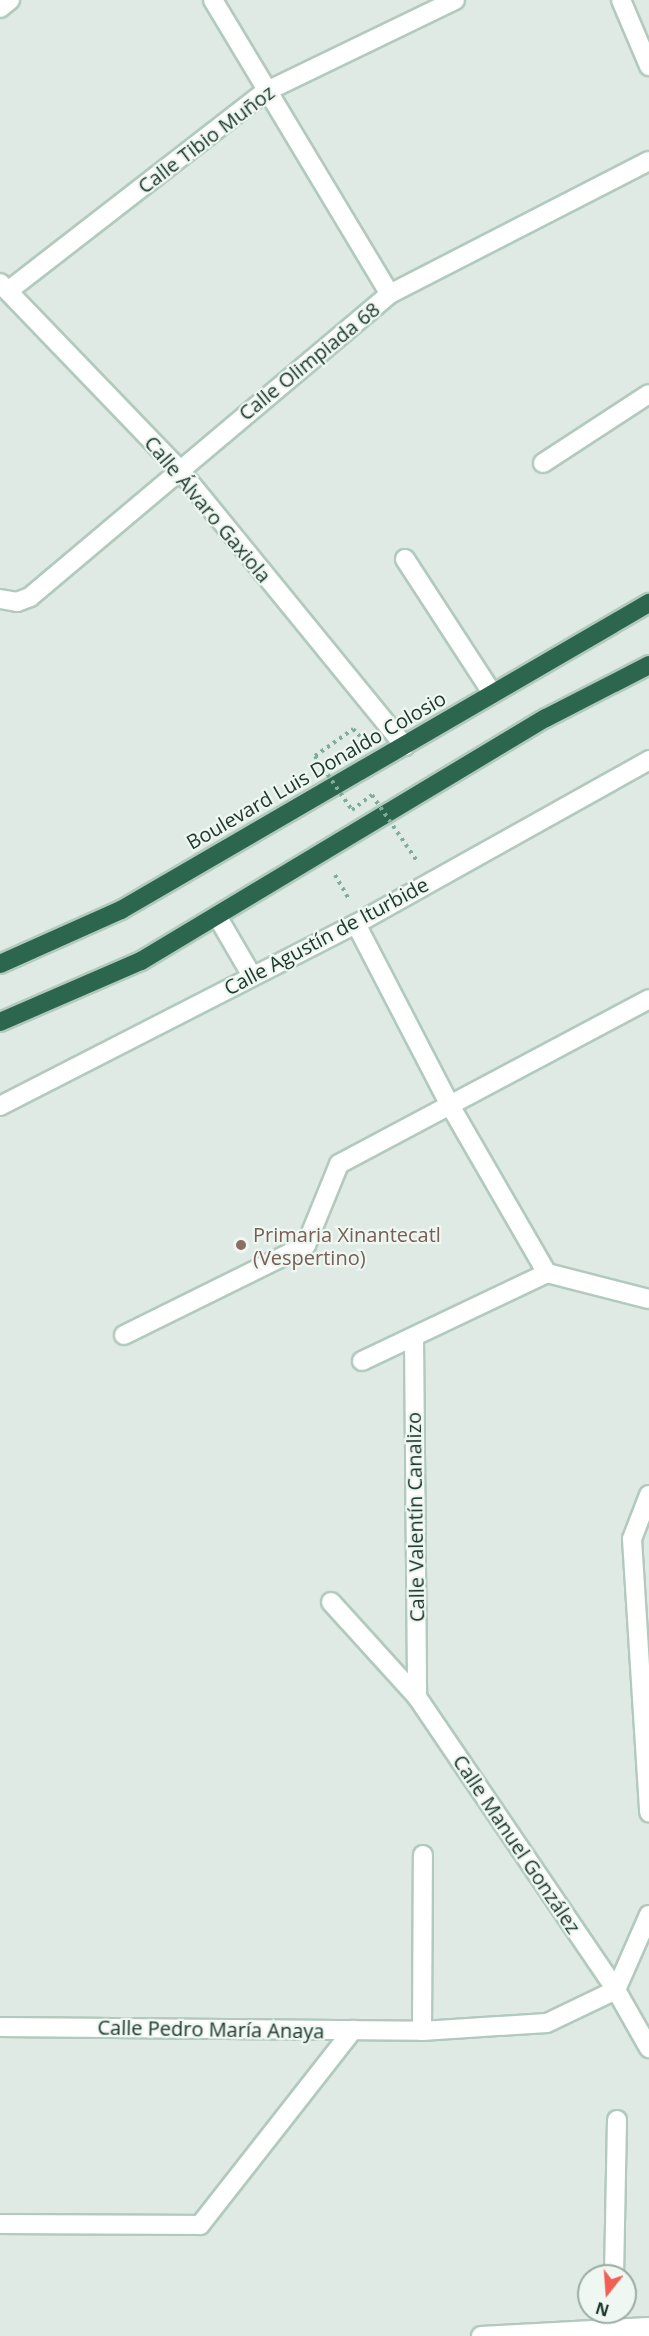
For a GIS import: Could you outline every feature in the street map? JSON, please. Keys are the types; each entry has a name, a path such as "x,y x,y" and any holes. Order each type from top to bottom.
{"highway":[{"name":"Boulevard Luis Donaldo Colosio","path":"0,964 121,910 649,603"},
{"path":"0,1022 141,961 546,718 649,665"}],"street":[{"path":"0,8 10,0"},
{"path":"213,0 265,92 390,294"},
{"name":"Calle Tibio Muñoz","path":"4,287 265,92 455,0"},
{"path":"621,0 649,66"},
{"name":"Calle Olimpiada 68","path":"0,599 30,597 178,468 390,294 649,161"},
{"name":"Calle Álvaro Gaxiola","path":"4,287 178,468 405,746"},
{"path":"543,463 649,394"},
{"path":"405,559 492,693"},
{"name":"Calle Agustín de Iturbide","path":"0,1106 356,924 649,760"},
{"path":"217,916 252,976"},
{"path":"356,924 451,1107 547,1273"},
{"path":"124,1335 306,1245 339,1164 451,1107 649,999"},
{"path":"362,1361 547,1273 649,1299"},
{"name":"Calle Valentín Canalizo","path":"414,1337 417,1697"},
{"path":"649,1495 632,1539 649,1812"},
{"name":"Calle Manuel González","path":"331,1602 417,1697 616,1990 649,2048"},
{"path":"422,2031 423,1855"},
{"path":"616,1990 649,1915"},
{"name":"Calle Pedro María Anaya","path":"0,2026 422,2031 547,2023 616,1990"},
{"path":"0,2224 200,2225 352,2030"},
{"path":"614,2264 617,2120"},
{"path":"480,2336 580,2324"},
{"path":"634,2324 649,2327"}],"path":[{"path":"315,756 352,810 372,795 417,861"},
{"path":"322,854 349,898 356,924"}],"place":[{"name":"Primaria Xinantecatl (Vespertino)","path":"241,1245"}]}
